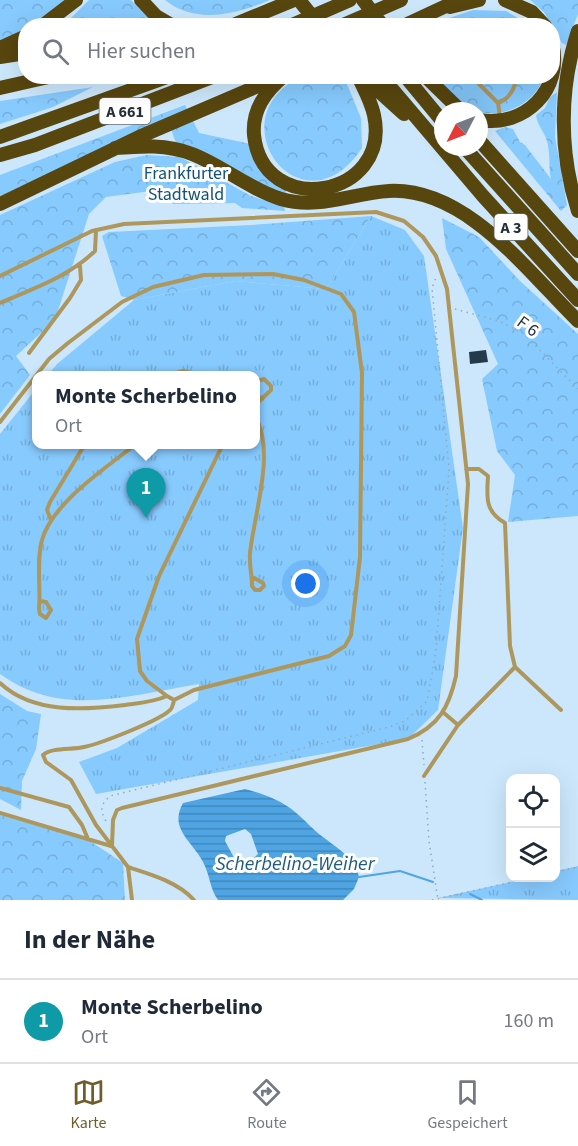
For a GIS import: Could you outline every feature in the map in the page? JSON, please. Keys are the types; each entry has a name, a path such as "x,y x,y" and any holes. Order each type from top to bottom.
{"highway":[{"path":"52,18 76,0"},
{"path":"141,0 150,11 161,18"},
{"path":"299,0 314,18"},
{"path":"320,0 335,18"},
{"path":"343,0 357,18"},
{"path":"306,18 350,0"},
{"path":"363,0 377,18"},
{"path":"359,18 401,0"},
{"path":"422,18 459,0"},
{"path":"440,10 479,0"},
{"path":"505,0 532,12 537,18"},
{"path":"250,18 289,2"},
{"path":"578,31 567,75 563,122 567,168 578,211"},
{"path":"0,48 18,40"},
{"path":"0,57 18,54"},
{"path":"0,88 18,84"},
{"name":"A 661","path":"0,137 148,84"},
{"name":"A 661","path":"0,155 35,145 194,84"},
{"path":"0,204 116,148 264,84"},
{"path":"274,84 259,105 254,122 256,144 264,162 277,177 295,187 314,190 328,188 348,180 363,166 372,148 374,116 363,84"},
{"path":"369,84 434,142"},
{"name":"A 3","path":"388,84 434,139"},
{"path":"412,84 434,111"},
{"path":"431,84 446,102"},
{"path":"433,84 452,102"},
{"path":"488,120 501,121 524,114 545,94 549,84"},
{"path":"0,163 35,145"},
{"path":"116,148 160,147 191,153 260,190 300,203 324,203 388,191 410,192 436,198 477,222 578,321"},
{"path":"488,151 578,251"},
{"name":"A 3","path":"449,156 578,300"},
{"name":"A 3","path":"472,156 578,274"}],"lane":[{"path":"479,84 498,103 501,121"},
{"path":"498,103 513,90 514,84"},
{"path":"0,276 96,230 144,221 362,212 386,214 414,228 431,247 444,277 466,470 466,540 456,676 451,700 444,713 422,733 408,739 117,810 113,820 112,846"},
{"path":"0,303 66,274 80,265 95,251 96,230"},
{"path":"28,353 44,336 81,280 80,265"},
{"path":"40,371 49,359 68,343 122,302 153,287 204,275 273,274 334,289 349,302 359,330 362,373 360,557 351,635 345,646 329,656 194,690 174,700 171,709 164,714 120,735 87,747 52,750 43,755 46,762 71,780 96,825 128,867 132,900"},
{"path":"260,380 264,379 272,386 262,399"},
{"path":"0,422 32,381"},
{"path":"252,578 250,557 264,473 260,424"},
{"path":"51,520 47,510 50,502 82,449"},
{"path":"40,601 42,539 51,520 88,484 130,449"},
{"path":"174,700 147,681 140,671 137,639 159,576 222,449"},
{"path":"466,470 484,471 488,476 486,501 492,513 505,523 510,646 515,667 561,710"},
{"path":"424,776 458,725 515,667"},
{"path":"0,683 34,701 69,709 102,708 167,696"},
{"path":"444,713 458,725"},
{"path":"0,788 69,807 82,825 88,840"},
{"path":"0,813 112,846"},
{"path":"128,867 170,884 194,900"}],"path":[{"name":"F 6","path":"449,307 499,321 524,334 578,389"},
{"path":"422,733 429,841 438,899"},
{"path":"560,871 578,867"},
{"path":"432,900 512,882"}],"green space":[{"path":"0,0 69,0 46,18 18,18 18,35 0,44"},
{"path":"89,0 131,0 148,18 71,18"},
{"path":"165,0 270,0 230,13 203,15 177,8"},
{"path":"530,0 578,0 578,14 566,45 560,40 560,18 547,18"},
{"path":"473,10 506,11 518,18 449,18"},
{"path":"291,84 347,84 361,118 362,148 339,172 315,181 293,176 276,162 266,141 265,118 277,95"},
{"path":"441,84 540,84 530,98 520,105 497,113 488,113 488,102 459,102"},
{"path":"93,87 53,107 0,124 0,101"},
{"path":"557,92 555,137 567,205 561,211 495,131 505,127 513,129 520,142 525,145 551,179 547,141 536,115 545,108 550,97"},
{"name":"Frankfurter Stadtwald","path":"185,105 188,111 0,196 0,175"},
{"path":"192,119 199,133 251,144 286,189 286,196 177,146 171,129"},
{"path":"147,155 180,157 251,196 284,206 285,211 242,208 235,203 173,204 166,189 106,197 89,214 55,320 16,356 30,375 0,414 0,215 115,162"},
{"path":"371,216 405,230 424,256 463,528 438,710 408,739 96,794 79,762 117,748 198,700 199,684 122,698 72,700 47,696 23,688 0,674 0,434 32,394 32,449 260,449 260,371 51,371 134,300 235,281 326,289"},
{"path":"371,216 326,289 235,281 134,300 121,296 102,236 109,232"},
{"path":"442,218 479,237 520,281 578,334 578,516 508,522 515,475 497,451 482,379 498,364 446,249"},
{"path":"0,694 27,711 41,714 36,749 22,781 21,810 0,799"},
{"path":"0,815 90,841 123,863 125,900 0,900"},
{"path":"578,866 578,900 438,898 511,882 560,882 560,870"}],"water":[{"name":"Scherbelino-Weiher","path":"245,789 278,801 295,812 350,859 359,877 354,889 343,900 218,900 200,856 180,828 179,812 183,803","holes":["245,829 251,834 258,854 247,864 239,867 225,841 226,836"]}],"building":[{"path":"486,350 488,362 470,364 469,352"}],"waterway":[{"path":"359,877 400,871 433,882"},
{"path":"470,894 482,900"}],"place":[{"name":"Monte Scherbelino","path":"146,518"}]}
